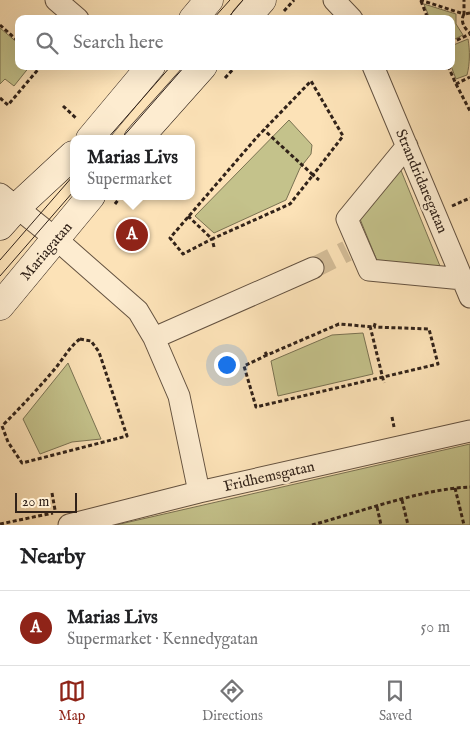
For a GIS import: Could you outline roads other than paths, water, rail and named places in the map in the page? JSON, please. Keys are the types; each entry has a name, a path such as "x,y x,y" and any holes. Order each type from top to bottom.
{"street":[{"path":"56,0 73,15"},
{"path":"196,15 209,0"},
{"path":"249,15 262,0"},
{"path":"334,0 348,15"},
{"path":"83,128 142,70"},
{"path":"142,135 199,70"},
{"name":"Strandridaregatan","path":"375,70 466,288"},
{"path":"407,146 347,219 353,249 369,270 466,288"},
{"path":"70,157 5,209 56,239 138,311 154,338 179,396 199,492"},
{"name":"Mariagatan","path":"0,306 88,200"},
{"path":"154,338 313,268"},
{"name":"Fridhemsgatan","path":"69,525 199,492 470,431"}],"tunnel":[{"path":"313,268 347,251"}],"tram line":[{"path":"217,15 230,0"},
{"path":"230,15 243,0"},
{"path":"111,135 167,70"},
{"path":"125,135 181,70"},
{"path":"0,260 70,179"},
{"path":"0,276 70,195"}],"place":[{"name":"Marias Livs","path":"132,235"}]}
